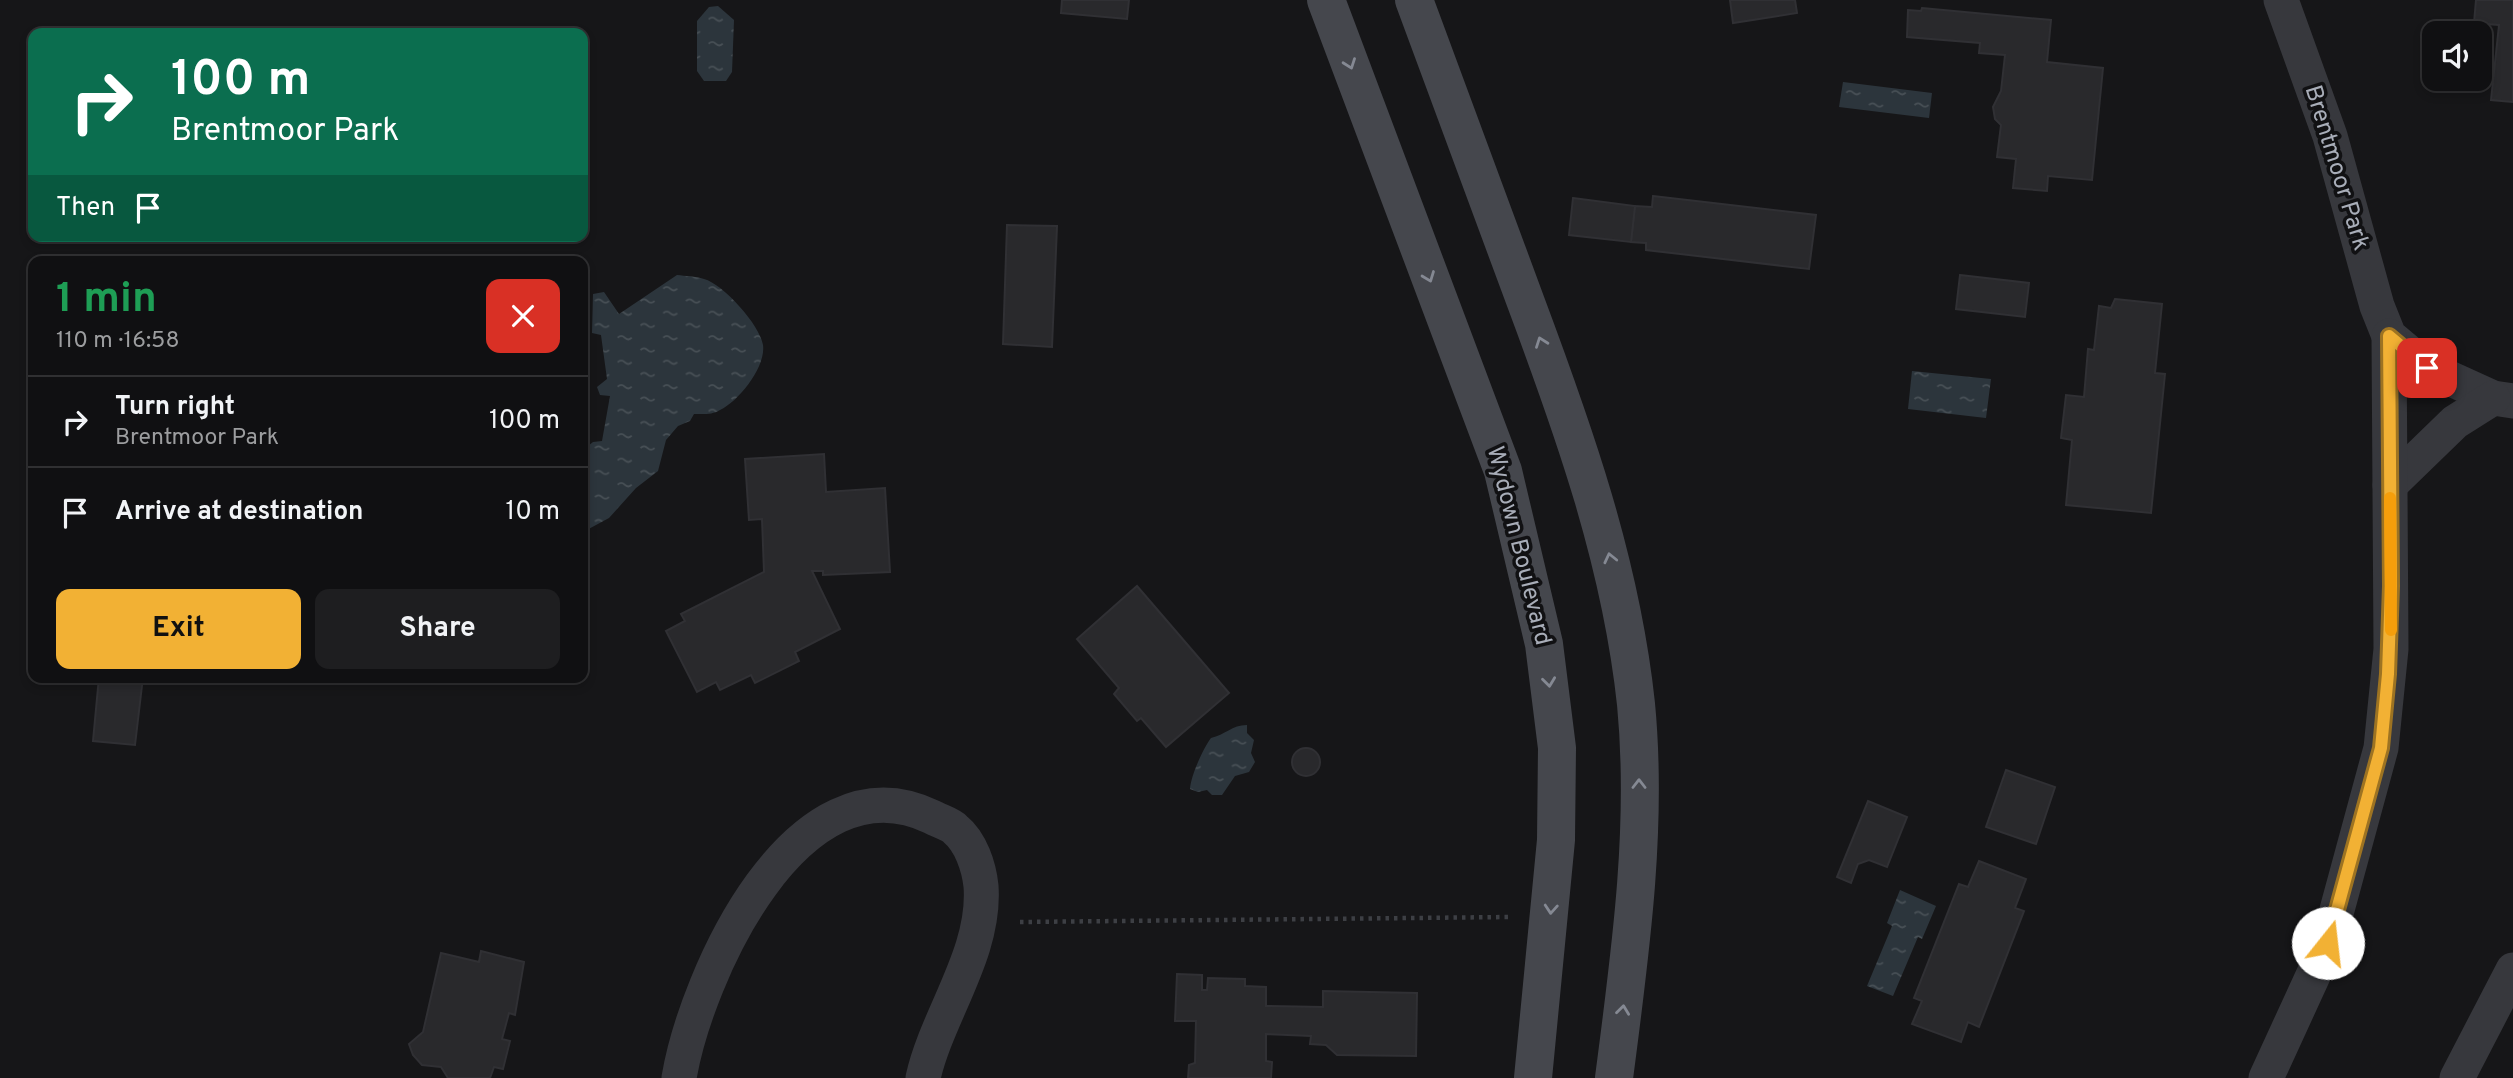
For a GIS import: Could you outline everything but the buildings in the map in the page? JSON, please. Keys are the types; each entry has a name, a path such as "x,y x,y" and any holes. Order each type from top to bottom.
{"street":[{"name":"Wydown Boulevard","path":"1326,0 1503,471 1544,643 1558,748 1556,840 1533,1078"},
{"path":"1414,0 1577,442 1597,504 1626,634 1636,705 1637,851 1615,1078"},
{"name":"Brentmoor Park","path":"2266,1078 2328,943 2381,748 2391,649 2389,336 2377,306 2330,136 2281,0"},
{"name":"Brentmoor Park","path":"2389,336 2427,368 2503,399"},
{"name":"Brentmoor Park","path":"2390,485 2455,422 2503,399"},
{"path":"679,1078 685,1039 739,915 792,848 842,811 882,806 917,810 956,829 976,860 981,888 978,922 968,957 929,1051 923,1078"},
{"path":"2457,1078 2513,970"}],"path":[{"path":"1020,922 1511,917"}],"water":[{"path":"718,6 734,20 732,72 726,81 704,81 697,71 697,21 709,7"},
{"path":"1843,82 1932,93 1929,118 1839,107"},
{"path":"677,275 697,277 712,282 740,306 760,337 763,354 756,373 743,391 727,406 714,413 694,414 690,421 678,426 666,440 658,471 636,488 609,518 588,529 588,446 602,441 610,396 600,395 597,387 607,379 601,335 592,333 593,294 604,292 619,314"},
{"path":"1912,371 1991,379 1986,418 1908,409"},
{"path":"1247,725 1247,733 1254,740 1251,753 1255,762 1249,772 1235,776 1222,795 1212,795 1207,790 1198,792 1190,789 1198,762 1211,738"},
{"path":"1900,890 1936,906 1922,939 1918,937 1893,996 1867,986 1892,926 1887,923"}],"slow traffic":[{"path":"2390,498 2391,630"}],"route":[{"path":"2328,943 2381,748 2391,649 2389,336 2427,368"}]}
